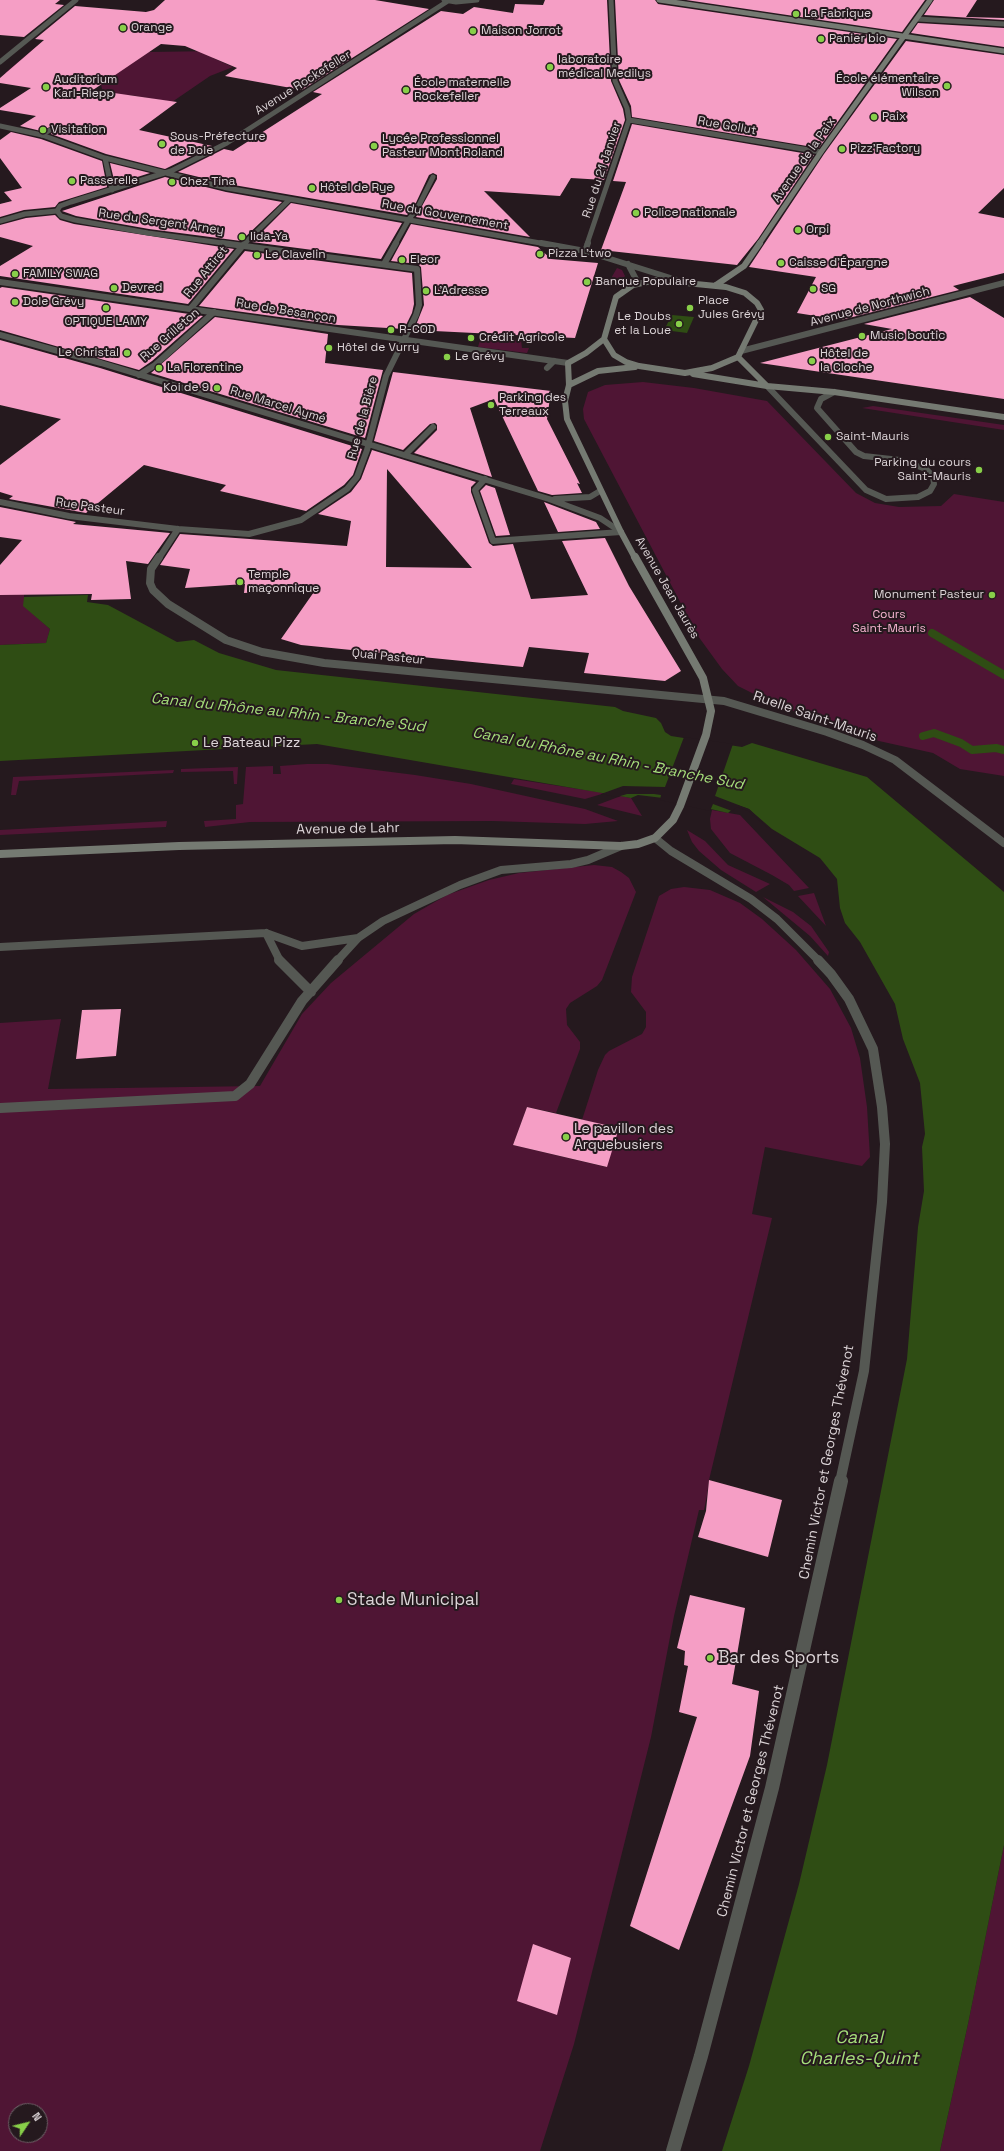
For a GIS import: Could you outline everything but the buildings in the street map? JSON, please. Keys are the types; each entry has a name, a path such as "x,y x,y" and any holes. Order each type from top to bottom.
{"main road":[{"path":"659,0 1004,51"},
{"name":"Avenue de la Paix","path":"716,285 744,266 821,152 879,70 918,19 930,0"},
{"path":"568,363 586,353 604,339 616,297 626,288 638,283 656,280 716,285 745,293 757,303 761,310 739,354 712,368 685,373"},
{"path":"604,339 614,356 639,366 767,386 834,392 1004,416"},
{"path":"739,354 767,386"},
{"name":"Avenue Jean Jaurès","path":"568,363 568,385 565,401 567,419 600,492 621,532 697,665 703,678 709,699 711,711 706,735 680,806"},
{"path":"568,385 598,371 639,366"},
{"name":"Avenue de Lahr","path":"0,854 179,846 455,840 621,846 638,844 655,838 673,820 680,806"}],"street":[{"path":"0,62 76,0"},
{"path":"446,1 477,0"},
{"name":"Rue du 21 Janvier","path":"585,251 630,120 627,108 615,81 611,0"},
{"name":"Avenue Rockefeller","path":"57,211 60,206 71,202 183,166 227,143 446,1"},
{"path":"918,19 1004,24"},
{"name":"Rue Gollut","path":"630,120 821,152"},
{"name":"Rue du Gouvernement","path":"0,126 42,135 106,158 164,173 289,200 410,219 585,251 680,281"},
{"path":"42,135 50,130"},
{"path":"106,158 112,190"},
{"path":"384,264 417,209 433,177"},
{"name":"Rue Attiret","path":"191,308 244,245 289,200"},
{"path":"0,221 25,214 57,211"},
{"name":"Rue du Sergent Arney","path":"57,211 61,216 99,225 384,264"},
{"name":"Rue de la Bière","path":"178,529 249,534 301,520 347,489 357,477 386,376 416,315 419,305 417,269 384,264"},
{"path":"628,264 638,283"},
{"name":"Rue de Besançon","path":"0,282 191,308 568,363"},
{"name":"Avenue de Northwich","path":"739,354 1004,283"},
{"name":"Rue Grilleton","path":"139,375 155,364 214,312"},
{"name":"Rue Marcel Aymé","path":"0,335 139,375 549,499 600,518 621,532"},
{"path":"547,368 554,361"},
{"path":"767,386 866,490 874,495 886,499 906,499 918,497 930,491 934,484 933,476 921,466 900,460 864,456 856,452 817,408 821,399 834,392"},
{"path":"405,455 433,427"},
{"path":"485,479 475,490 493,541 621,532"},
{"name":"Rue Marcel Aymé","path":"549,499 590,497 600,492"},
{"name":"Rue Pasteur","path":"0,502 69,516 178,529"},
{"name":"Quai Pasteur","path":"178,529 151,569 150,583 153,590 168,604 226,640 262,652 324,663 709,699"},
{"name":"Ruelle Saint-Mauris","path":"709,699 739,705 827,732 863,745 895,760 1004,843"},
{"name":"Chemin Victor et Georges Thévenot","path":"655,838 671,851 762,907 777,919 832,974 849,999 873,1049 882,1107 885,1144 882,1202 864,1371 822,1567 772,1788 702,2056 673,2151"},
{"path":"0,1108 235,1096 250,1084 302,1001 358,938 383,921 467,882 501,870 571,864 588,860 621,846"},
{"path":"0,947 266,933 302,946 358,938"},
{"path":"266,933 280,962 311,992"}],"green space":[{"path":"58,41 150,52 216,51 213,58 233,67 210,76 172,102 130,95 119,101 89,97 102,89 101,84 28,78 5,73 37,46 52,45"},
{"path":"617,268 622,270 625,276 620,283 610,280"},
{"path":"480,340 521,340 522,348 529,348 527,353 478,347"},
{"name":"Cours Saint-Mauris","path":"643,382 694,388 767,401 856,493 875,503 899,507 941,506 954,494 1004,502 1004,776 960,769 933,753 879,741 776,705 738,686 722,669 698,636 584,419 583,409 588,392 605,385"},
{"path":"873,406 1004,425 1004,430 862,408"},
{"path":"24,594 24,606 50,629 46,643 0,645 0,595"},
{"path":"328,764 471,784 585,809 618,821 585,824 493,821 250,822 205,827 204,821 236,819 236,805 243,804 246,767 273,766 273,774 281,774 280,766"},
{"path":"238,767 237,784 234,784 233,771 181,772 181,769"},
{"path":"174,770 173,773 19,781 16,795 11,795 13,777"},
{"path":"514,779 605,793 585,799 511,784"},
{"path":"621,796 631,798 642,816 597,805"},
{"path":"712,810 740,815 809,888 794,891 789,885 730,853 711,829 710,819"},
{"path":"167,821 166,827 0,835 0,830"},
{"path":"687,830 705,841 728,865 770,884 756,892 721,870 699,851 692,842"},
{"name":"Stade Municipal","path":"594,865 612,867 621,872 629,878 636,892 602,980 597,986 570,1003 566,1009 567,1025 580,1042 580,1049 556,1113 527,1107 513,1145 606,1167 619,1128 582,1120 598,1070 605,1055 609,1051 642,1034 646,1027 646,1012 631,992 632,977 659,896 671,889 684,887 710,890 740,903 762,919 796,950 830,989 851,1028 860,1058 867,1107 870,1157 862,1166 765,1147 752,1214 772,1218 709,1480 704,1510 699,1510 674,1616 651,1737 574,2044 540,2151 0,2151 0,1023 61,1019 48,1089 260,1086 302,1014 331,983 414,914 447,895 489,880 519,873"},
{"path":"814,893 826,926 798,896"},
{"path":"763,897 793,912 811,926 829,952 828,956 810,936"},
{"path":"1004,1845 1004,2151 940,2151 968,2024"}],"water":[{"path":"672,315 694,317 687,333 664,330"},
{"name":"Canal Charles-Quint","path":"88,595 87,602 108,605 177,642 194,640 219,653 276,670 615,707 623,711 656,718 661,723 665,732 671,736 742,747 752,743 867,777 1004,892 1004,1845 968,2024 940,2151 722,2151 749,2066 799,1884 827,1765 907,1359 918,1227 924,1191 922,1147 925,1134 920,1083 903,1039 895,1004 860,942 845,923 840,908 837,879 820,858 772,829 749,809 737,805 728,813 663,798 638,795 631,798 317,744 0,761 0,645 46,643 50,629 23,606 24,597"}],"pier":[{"path":"684,737 733,744 715,796 749,809 768,828 748,811 737,807 732,811 713,804 710,811 660,800 661,795 627,794 617,797 601,794 623,786 665,787"}],"waterway":[{"path":"932,633 1004,675"},
{"path":"923,736 934,733 961,743 972,750 996,748 1004,750"}],"place":[{"name":"La Fabrique","path":"796,14"},
{"name":"Orange","path":"123,28"},
{"name":"Maison Jorrot","path":"473,31"},
{"name":"Panier bio","path":"821,39"},
{"name":"laboratoire médical Medilys","path":"550,67"},
{"name":"École élémentaire Wilson","path":"947,86"},
{"name":"Auditorium Karl-Riepp","path":"46,87"},
{"name":"École maternelle Rockefeller","path":"406,90"},
{"name":"Paix","path":"874,117"},
{"name":"Visitation","path":"43,130"},
{"name":"Sous-Préfecture de Dole","path":"162,144"},
{"name":"Lycée Professionnel Pasteur Mont Roland","path":"374,146"},
{"name":"Pizz'Factory","path":"842,149"},
{"name":"Passerelle","path":"72,181"},
{"name":"Chez Tina","path":"172,182"},
{"name":"Hôtel de Rye","path":"312,188"},
{"name":"Police nationale","path":"636,213"},
{"name":"Orpi","path":"798,230"},
{"name":"Iida-Ya","path":"242,237"},
{"name":"Pizza L'two","path":"540,254"},
{"name":"Le Clavelin","path":"257,255"},
{"name":"Eleor","path":"402,260"},
{"name":"Caisse d'Épargne","path":"781,263"},
{"name":"FAMILY SWAG","path":"15,274"},
{"name":"Banque Populaire","path":"587,282"},
{"name":"Devred","path":"114,288"},
{"name":"SG","path":"813,289"},
{"name":"L'Adresse","path":"426,291"},
{"name":"Dole Grévy","path":"15,302"},
{"name":"OPTIQUE LAMY","path":"106,308"},
{"name":"Place Jules Grévy","path":"690,308"},
{"name":"Le Doubs et la Loue","path":"679,324"},
{"name":"R-COD","path":"391,330"},
{"name":"Music boutic","path":"862,336"},
{"name":"Crédit Agricole","path":"471,338"},
{"name":"Hôtel de Vurry","path":"329,348"},
{"name":"Le Christal","path":"127,353"},
{"name":"Le Grévy","path":"447,357"},
{"name":"Hôtel de la Cloche","path":"812,361"},
{"name":"La Florentine","path":"159,368"},
{"name":"Koi de 9","path":"217,388"},
{"name":"Parking des Terreaux","path":"491,405"},
{"name":"Saint-Mauris","path":"828,437"},
{"name":"Parking du cours Saint-Mauris","path":"979,470"},
{"name":"Temple maçonnique","path":"240,582"},
{"name":"Monument Pasteur","path":"992,595"},
{"name":"Le Bateau Pizz","path":"195,743"},
{"name":"Le pavillon des Arquebusiers","path":"566,1137"},
{"name":"Stade Municipal","path":"339,1600"},
{"name":"Bar des Sports","path":"710,1658"}],"water label":[{"name":"Canal du Rhône au Rhin - Branche Sud","path":"288,713"},
{"name":"Canal du Rhône au Rhin - Branche Sud","path":"608,759"}]}
